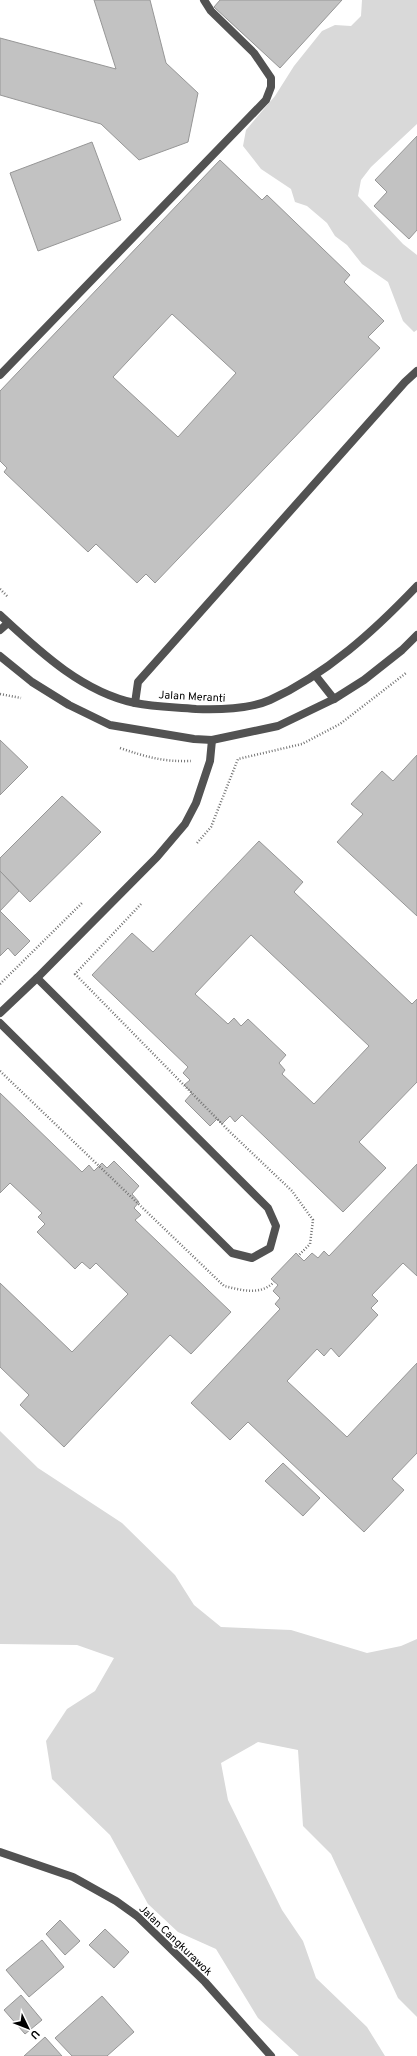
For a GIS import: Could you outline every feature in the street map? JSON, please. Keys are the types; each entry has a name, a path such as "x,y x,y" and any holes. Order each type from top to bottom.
{"street":[{"path":"0,375 266,100 271,87 271,78 254,53 211,11 204,0"},
{"path":"135,703 138,682 405,382 417,371"},
{"name":"Jalan Meranti","path":"0,616 64,670 94,687 135,703 223,710 268,701 315,675 361,641 417,586"},
{"path":"0,630 8,623"},
{"path":"0,656 32,682 69,705 110,725 194,739 212,740 278,726 334,698 369,676 402,650 417,635"},
{"path":"315,675 334,698"},
{"path":"0,1013 37,978 157,857 186,824 196,803 208,768 212,740"},
{"path":"0,1022 232,1253 252,1258 270,1248 276,1226 268,1208 37,978"},
{"name":"Jalan Cangkurawok","path":"0,1852 73,1877 116,1901 137,1916 205,1982 271,2056"}],"path":[{"path":"0,589 10,599"},
{"path":"196,844 211,827 238,759 302,744 340,724 400,680 408,671"},
{"path":"192,767 194,761"},
{"path":"0,984 88,897"},
{"path":"143,901 75,974 230,1132 292,1190 313,1220 310,1244 298,1256"},
{"path":"0,1071 224,1286 250,1292 269,1287 274,1282"}],"shaded area":[{"path":"362,0 417,0 417,124 371,167 361,180 358,196 403,244 417,255 417,330 414,332 403,321 388,282 362,264 347,245 335,236 327,223 307,206 295,202 291,189 261,169 243,146 246,130 275,96 294,66 322,31 335,25 351,26 361,16"},
{"path":"0,1431 38,1468 122,1523 175,1575 194,1605 221,1627 291,1630 367,1653 401,1646 417,1639 417,2017 398,1998 331,1854 303,1826 298,1750 258,1742 221,1763 228,1800 282,1910 303,1941 316,1978 367,2027 385,2056 299,2056 258,2018 216,1949 178,1932 148,1904 110,1835 52,1779 46,1741 67,1709 95,1691 114,1658 77,1645 0,1644"}],"building":[{"path":"94,0 150,0 166,63 198,93 188,142 139,160 101,124 0,95 0,38 116,69"},
{"path":"220,0 342,0 280,68 214,7"},
{"path":"417,136 417,230 409,239 374,206 387,192 375,180"},
{"path":"92,142 121,220 38,251 10,173"},
{"path":"220,160 262,200 267,195 350,275 344,282 384,321 368,337 380,348 155,583 146,574 137,583 96,544 88,552 4,472 7,468 0,461 0,391","holes":["172,314 236,373 178,437 113,377"]},
{"path":"0,740 28,767 0,795"},
{"path":"417,755 417,916 337,842 363,814 351,804 382,771 393,781"},
{"path":"62,796 101,832 30,902 0,871 0,858"},
{"path":"259,841 303,882 294,892 412,1004 417,999 417,1082 359,1142 386,1168 343,1212 242,1115 235,1122 230,1116 222,1124 217,1119 210,1126 185,1101 192,1093 184,1085 190,1080 183,1073 188,1067 92,975 132,933 153,952","holes":["251,935 369,1046 314,1104 282,1074 285,1070 279,1063 286,1055 248,1019 241,1026 234,1018 228,1024 195,994"]},
{"path":"0,871 19,891 0,911"},
{"path":"0,911 30,941 15,956 8,948 0,956"},
{"path":"0,1093 82,1172 89,1165 94,1171 102,1163 107,1168 114,1161 139,1186 132,1194 139,1202 134,1208 141,1215 135,1220 231,1312 191,1354 170,1335 64,1447 20,1405 29,1395 0,1367 0,1283 72,1352 128,1294 96,1263 90,1269 82,1262 75,1269 37,1232 45,1224 38,1217 42,1213 10,1183 0,1193"},
{"path":"417,1164 417,1276 403,1263 372,1295 378,1301 371,1308 378,1315 339,1357 331,1348 324,1356 317,1349 287,1381 347,1437 417,1363 417,1453 392,1479 404,1490 364,1532 248,1422 230,1440 191,1403 280,1309 275,1304 280,1298 273,1291 278,1285 271,1279 296,1253 304,1261 312,1253 318,1258 324,1251 329,1256"},
{"path":"283,1463 320,1498 303,1516 265,1481"},
{"path":"60,1920 80,1941 65,1955 46,1934"},
{"path":"105,1929 129,1952 114,1968 89,1945"},
{"path":"42,1940 64,1967 29,1997 6,1970"},
{"path":"21,1995 42,2020 25,2034 4,2010"},
{"path":"102,1996 134,2032 107,2056 72,2056 55,2038"},
{"path":"45,2037 62,2056 24,2056"}]}
